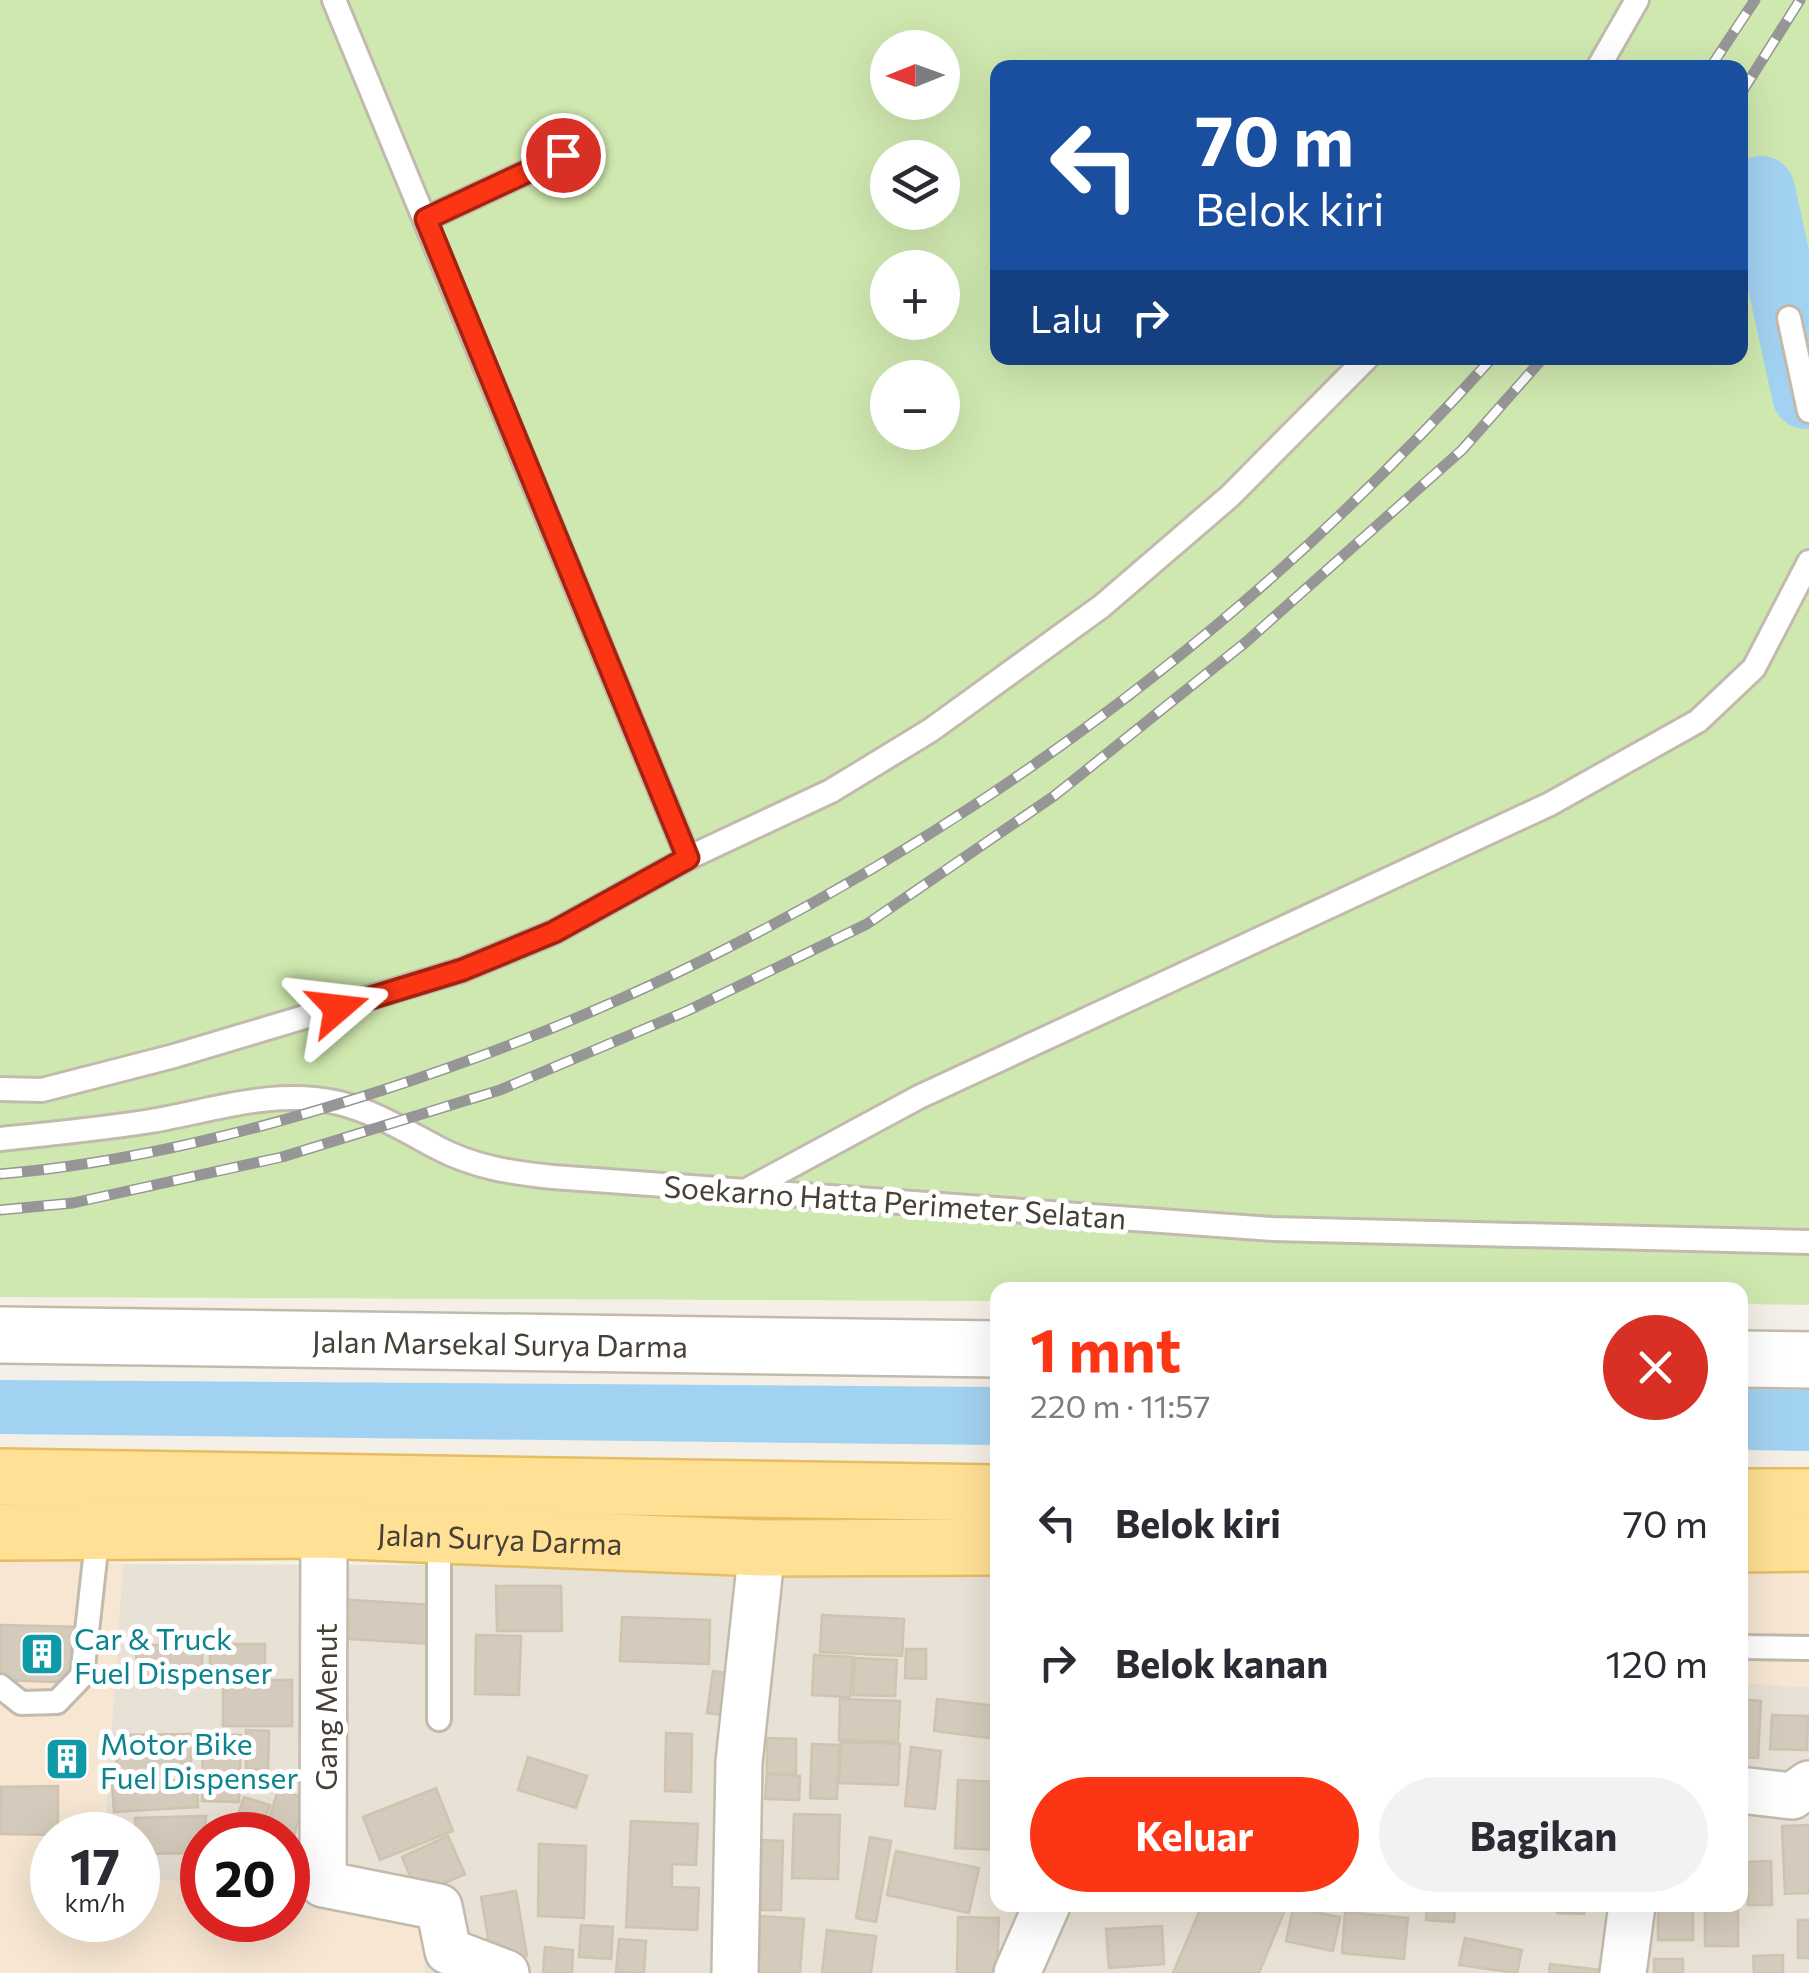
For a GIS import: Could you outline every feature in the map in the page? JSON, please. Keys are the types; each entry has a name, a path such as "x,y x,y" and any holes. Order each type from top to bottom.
{"main road":[{"name":"Jalan Surya Darma","path":"0,1478 990,1493"},
{"path":"1748,1497 1809,1497"},
{"name":"Jalan Surya Darma","path":"0,1532 324,1530 762,1548 990,1547"},
{"path":"1748,1544 1809,1543"}],"street":[{"name":"Jalan Marsekal Surya Darma","path":"0,1335 990,1349"},
{"path":"1748,1359 1809,1360"},
{"name":"Gang Menut","path":"324,1530 324,1884 440,1907 448,1952 506,1973"},
{"path":"735,1973 739,1762 762,1548"},
{"path":"1748,1791 1792,1796 1809,1784"},
{"path":"1017,1973 1044,1912"},
{"path":"1623,1973 1631,1912"}],"lane":[{"path":"334,0 688,858"},
{"path":"1603,60 1637,0"},
{"path":"426,219 563,155"},
{"path":"1789,318 1809,412"},
{"path":"0,1089 42,1090 80,1081 462,970 554,932 688,858 831,792 930,730 1102,606 1230,496 1360,365"},
{"path":"745,1190 889,1112 1550,804 1698,721 1754,668 1809,562"},
{"name":"Soekarno Hatta Perimeter Selatan","path":"0,1139 151,1121 273,1096 298,1097 340,1104 395,1122 438,1148 498,1172 1273,1229 1809,1242"},
{"path":"0,1686 21,1703 58,1702 82,1676 98,1532"},
{"path":"439,1536 439,1720"},
{"path":"1748,1647 1809,1648"}],"shaded area":[{"path":"0,1553 123,1564 106,1812 30,1812 30,1942 160,1942 160,1880 180,1881 180,1942 310,1942 310,1890 420,1897 425,1973 0,1973"},
{"path":"123,1564 990,1567 990,1912 1748,1912 1748,1683 1809,1687 1809,1973 425,1973 420,1898 310,1890 310,1812 180,1812 180,1881 160,1880 160,1812 106,1812"},
{"path":"1748,1571 1809,1572 1809,1687 1748,1683"}],"green space":[{"path":"0,0 1809,0 1809,1305 1748,1304 1748,1282 990,1282 990,1301 0,1297"}],"water":[{"path":"0,1380 990,1387 990,1445 0,1434"},
{"path":"1748,1389 1809,1390 1809,1451 1748,1450"}],"building":[{"path":"496,1586 561,1586 562,1631 497,1631"},
{"path":"335,1599 434,1605 432,1644 333,1638"},
{"path":"822,1615 904,1619 902,1656 820,1652"},
{"path":"622,1617 710,1620 709,1664 620,1661"},
{"name":"Car & Truck Fuel Dispenser","path":"0,1625 85,1627 84,1683 0,1680"},
{"path":"476,1635 521,1636 519,1695 475,1694"},
{"path":"210,1644 265,1644 265,1676 210,1677"},
{"path":"136,1645 202,1645 202,1679 137,1679"},
{"path":"906,1649 926,1649 926,1679 905,1678"},
{"path":"814,1655 853,1657 850,1697 812,1695"},
{"path":"855,1658 897,1660 895,1696 853,1695"},
{"path":"713,1671 735,1674 730,1716 707,1713"},
{"path":"223,1680 292,1680 292,1726 223,1726"},
{"path":"840,1699 900,1701 898,1742 839,1740"},
{"path":"937,1699 990,1705 990,1738 934,1731"},
{"path":"1748,1700 1761,1701 1758,1758 1748,1757"},
{"path":"1772,1715 1808,1716 1807,1750 1770,1749"},
{"path":"246,1730 269,1731 268,1770 246,1769"},
{"path":"666,1733 692,1734 691,1792 665,1791"},
{"path":"191,1734 191,1772 117,1774 116,1735"},
{"path":"203,1734 241,1735 239,1802 202,1801"},
{"path":"767,1738 796,1739 796,1774 767,1774"},
{"path":"841,1742 900,1744 898,1785 839,1783"},
{"path":"812,1744 839,1745 837,1799 810,1798"},
{"path":"911,1747 941,1751 935,1809 905,1806"},
{"name":"Motor Bike Fuel Dispenser","path":"84,1751 84,1765 50,1765 49,1752"},
{"path":"528,1757 587,1776 576,1808 518,1790"},
{"path":"767,1774 800,1776 799,1800 765,1799"},
{"path":"197,1779 198,1807 114,1812 112,1784"},
{"path":"958,1780 990,1782 990,1850 955,1848"},
{"path":"58,1786 58,1812 30,1812 30,1835 0,1834 1,1787"},
{"path":"436,1788 453,1831 380,1860 363,1817"},
{"path":"278,1790 305,1798 301,1812 271,1812"},
{"path":"244,1797 270,1805 268,1812 239,1812"},
{"path":"794,1814 840,1815 838,1879 792,1878"},
{"path":"160,1817 180,1817 180,1853 160,1854"},
{"path":"631,1821 698,1824 696,1865 672,1864 672,1887 699,1888 697,1930 626,1927"},
{"path":"1809,1825 1809,1893 1785,1894 1782,1826"},
{"path":"448,1836 465,1874 418,1895 402,1857"},
{"path":"870,1837 891,1841 876,1922 856,1918"},
{"path":"762,1840 783,1841 781,1910 760,1910"},
{"path":"539,1844 586,1846 584,1918 538,1916"},
{"path":"896,1851 979,1868 969,1913 887,1895"},
{"path":"1771,1861 1772,1905 1748,1905 1748,1862"},
{"path":"516,1891 527,1956 492,1962 481,1897"},
{"path":"1199,1912 1284,1912 1259,1973 1173,1973"},
{"path":"1292,1912 1340,1917 1333,1951 1286,1941"},
{"path":"1345,1912 1408,1918 1404,1959 1342,1953"},
{"path":"1427,1912 1455,1912 1454,1922 1426,1920"},
{"path":"1658,1912 1693,1912 1693,1940 1658,1940"},
{"path":"1705,1912 1738,1912 1738,1946 1705,1946"},
{"path":"742,1915 804,1919 800,1973 738,1973"},
{"path":"958,1917 999,1918 997,1973 957,1973"},
{"path":"1798,1920 1809,1920 1809,1958 1798,1958"},
{"path":"581,1925 613,1927 611,1959 579,1957"},
{"path":"1162,1926 1164,1964 1109,1968 1106,1929"},
{"path":"827,1930 876,1936 871,1973 822,1973"},
{"path":"1465,1938 1522,1950 1517,1973 1459,1965"},
{"path":"619,1939 646,1941 644,1973 616,1972"},
{"path":"545,1947 573,1950 572,1973 543,1973"},
{"path":"1783,1955 1783,1973 1754,1973 1753,1956"},
{"path":"1654,1959 1683,1959 1683,1973 1654,1973"},
{"path":"1550,1964 1602,1970 1549,1973"}],"waterway":[{"path":"1761,190 1806,395"}],"railway":[{"path":"1715,60 1755,0"},
{"path":"1748,82 1800,0"},
{"path":"0,1174 98,1162 194,1143 383,1090 541,1033 695,964 843,886 986,798 1123,700 1253,594 1376,480 1485,365"},
{"path":"0,1210 73,1203 282,1157 500,1090 687,1011 867,924 1054,796 1246,642 1462,450 1537,365"}],"place":[{"name":"Car & Truck Fuel Dispenser","path":"42,1654"},
{"name":"Motor Bike Fuel Dispenser","path":"67,1759"}],"route":[{"path":"338,1008 462,970 554,932 688,858 426,219 563,155"}]}
